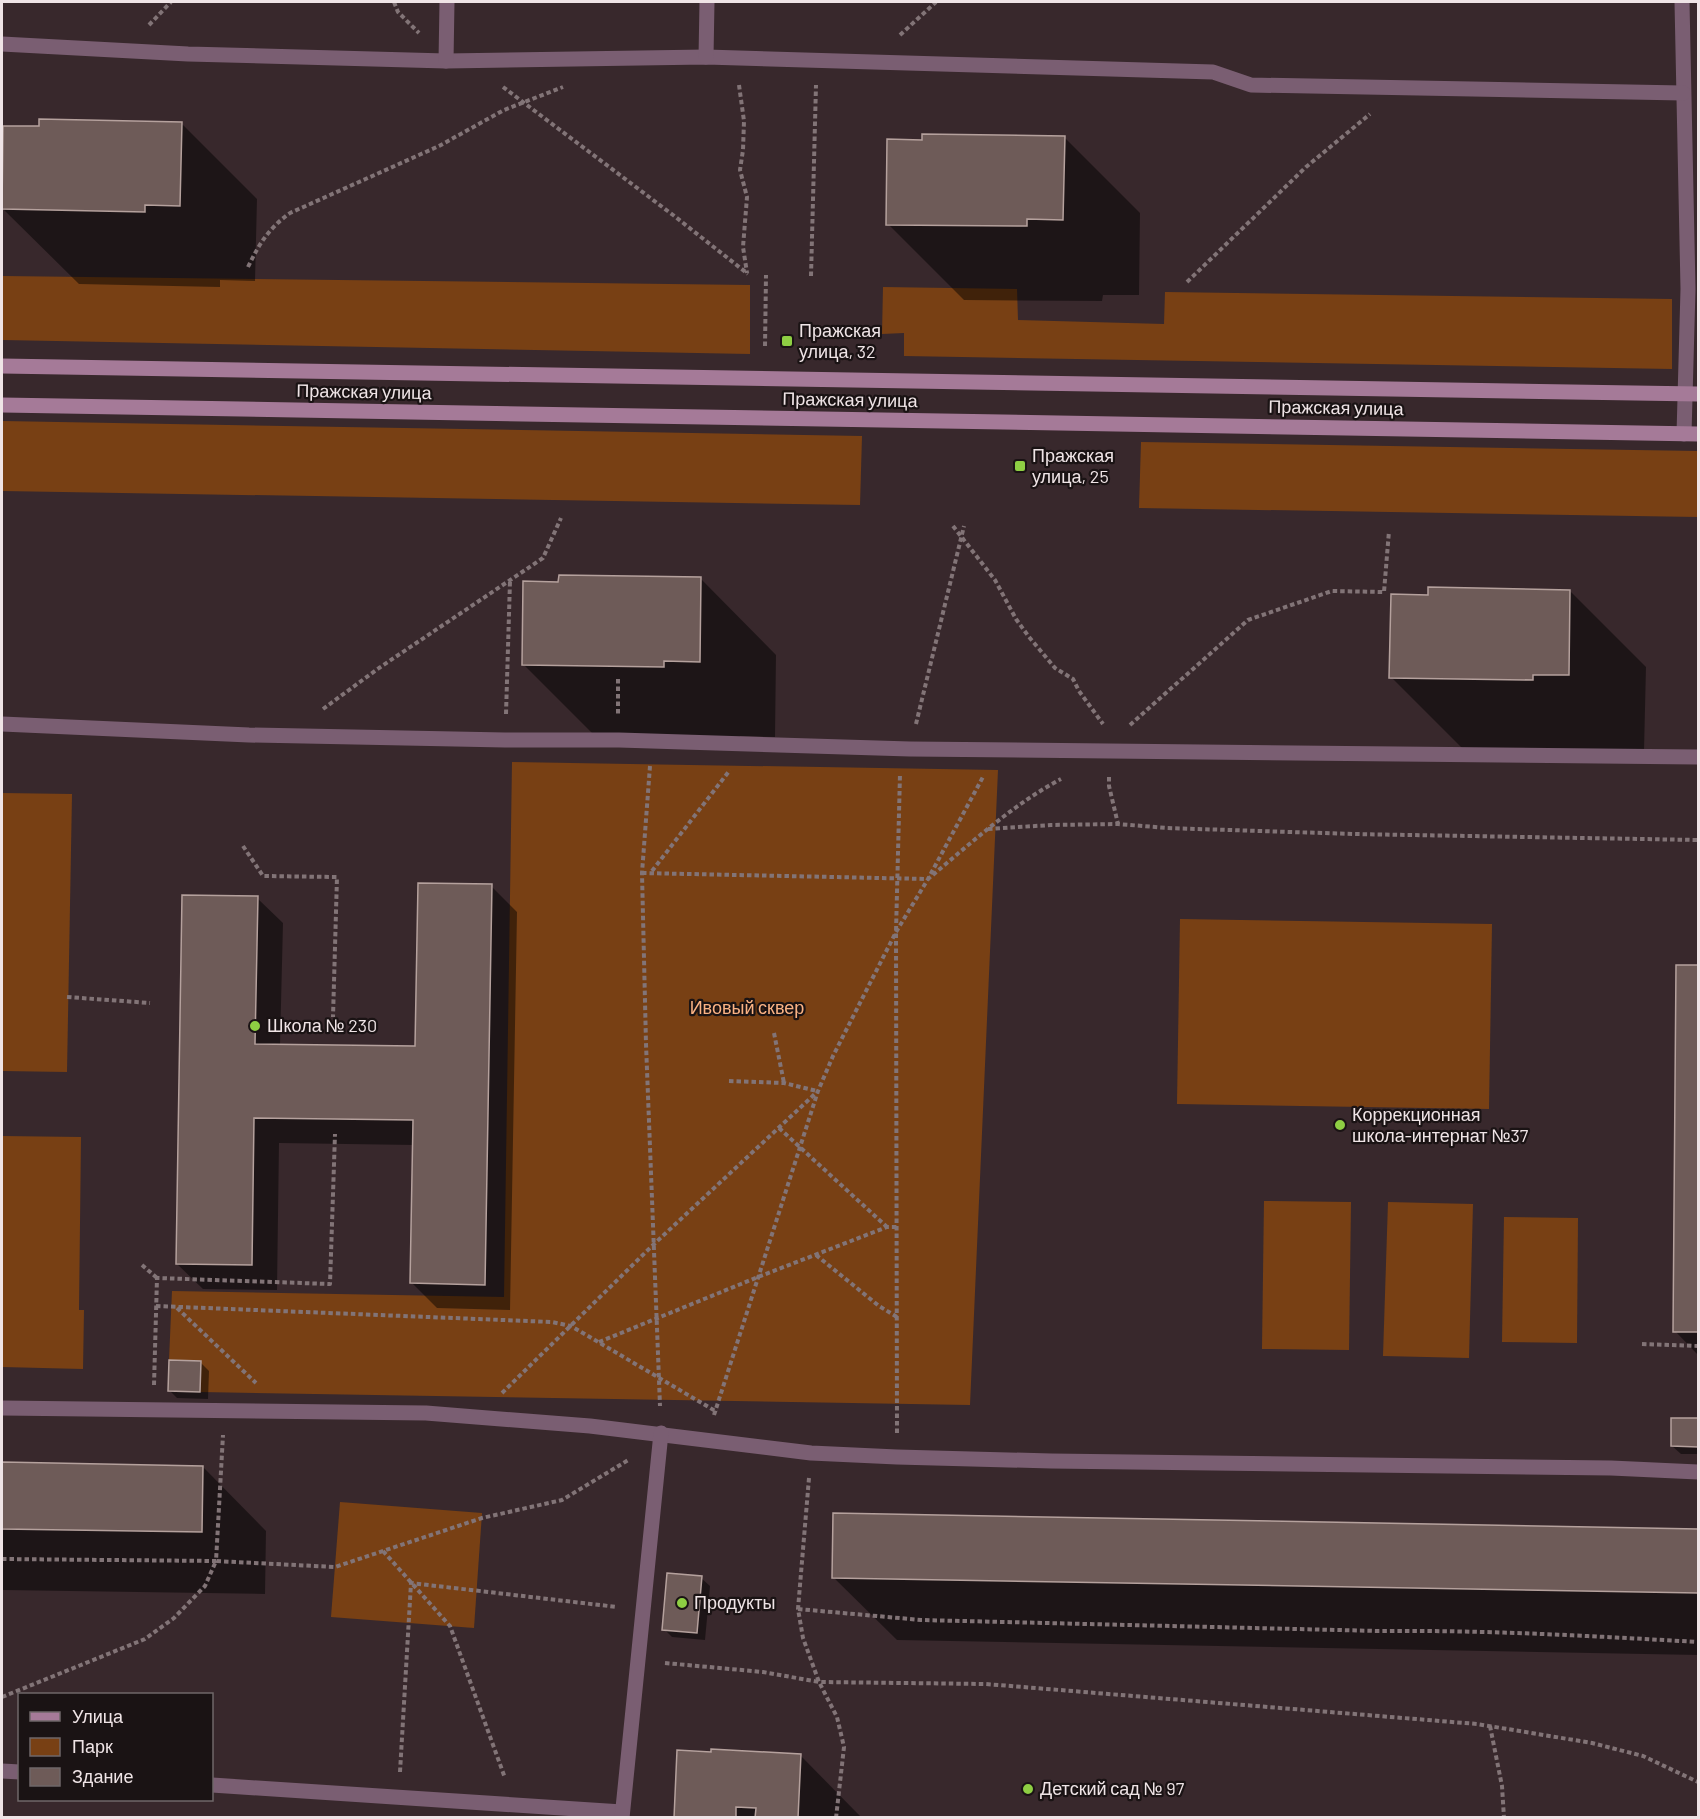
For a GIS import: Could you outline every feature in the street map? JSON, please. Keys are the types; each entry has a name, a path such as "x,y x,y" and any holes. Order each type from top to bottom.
{"street":[{"name":"Пражская улица","path":"2,366 1692,394"},
{"name":"Пражская улица","path":"2,405 1691,434"}],"lane":[{"path":"446,62 447,2"},
{"path":"706,57 707,2"},
{"path":"1682,2 1692,394 1691,434"},
{"path":"2,44 188,54 446,62 706,57 816,60 1213,72 1251,85 1683,93"},
{"path":"1683,74 1698,74"},
{"path":"2,724 288,736 619,740 910,749 998,750 1112,747 1698,757"},
{"path":"2,1408 426,1413 661,1433 811,1453 897,1457 1611,1468 1698,1472"},
{"path":"213,1785 514,1804 622,1815 661,1433"},
{"path":"2,1771 18,1772"}],"path":[{"path":"871,62 936,2"},
{"path":"465,61 524,102 747,274 743,248 747,197 740,170 744,150 744,121 734,58"},
{"path":"811,276 816,60"},
{"path":"248,267 259,243 275,223 290,213 439,146 524,102 569,85"},
{"path":"1187,282 1306,167 1402,88"},
{"path":"765,346 766,275"},
{"path":"288,736 341,695 543,558 561,518"},
{"path":"953,526 996,580 1016,619 1029,637 1055,668 1073,679 1101,722 1112,747 1109,786 1118,824"},
{"path":"897,1457 896,932 900,772 910,749 964,526"},
{"path":"1112,747 1126,728 1248,620 1332,591 1384,592 1389,531"},
{"path":"505,740 510,580"},
{"path":"618,679 619,740"},
{"path":"2,1559 216,1561 335,1567 482,1518 562,1500 635,1456 661,1433 652,1246 642,873 652,742"},
{"path":"652,872 727,775 742,745"},
{"path":"706,1439 818,1091 833,1056 896,932 928,879 998,750"},
{"path":"642,873 928,879 1041,789 1067,775"},
{"path":"987,830 1042,825 1118,824 1363,835 1698,840"},
{"path":"243,846 263,876 337,877 333,1017"},
{"path":"67,997 150,1003"},
{"path":"774,1033 784,1083"},
{"path":"729,1080 784,1083 818,1091"},
{"path":"477,1417 652,1246 818,1091"},
{"path":"779,1128 887,1227"},
{"path":"142,1265 157,1278 330,1284 335,1134"},
{"path":"599,1342 887,1227 898,1227"},
{"path":"816,1255 879,1306 898,1317"},
{"path":"153,1410 157,1278"},
{"path":"156,1306 541,1322 572,1326 724,1417"},
{"path":"176,1307 286,1412"},
{"path":"1642,1344 1698,1346"},
{"path":"2,1697 145,1639 174,1618 205,1586 216,1561 224,1411"},
{"path":"811,1453 798,1609 803,1638 819,1682 837,1717 844,1747 836,1818"},
{"path":"383,1551 450,1626 514,1804"},
{"path":"411,1582 642,1610"},
{"path":"398,1797 411,1582"},
{"path":"798,1609 921,1620 1356,1631 1481,1631 1698,1642"},
{"path":"637,1660 753,1671 819,1682 986,1684 1265,1705 1491,1726 1592,1743 1643,1756 1698,1782"},
{"path":"1491,1726 1502,1786 1504,1818"}],"green space":[{"path":"2,276 750,285 750,354 2,340"},
{"path":"883,287 1017,289 1018,320 1164,324 1165,292 1672,299 1672,369 904,356 904,333 882,334"},
{"path":"2,421 862,436 860,505 2,491"},
{"path":"1141,442 1698,451 1698,517 1139,508"},
{"name":"Ивовый сквер","path":"512,762 998,770 970,1405 200,1392 201,1361 169,1360 172,1291 504,1297"},
{"path":"2,793 72,794 67,1072 2,1071"},
{"path":"1180,919 1492,924 1489,1109 1177,1104"},
{"path":"2,1136 81,1137 79,1310 84,1310 83,1369 2,1367"},
{"path":"1264,1201 1351,1202 1349,1350 1262,1349"},
{"path":"1388,1202 1473,1204 1469,1358 1383,1356"},
{"path":"1504,1217 1578,1218 1577,1343 1502,1342"},
{"path":"340,1502 482,1513 474,1628 331,1617"}],"building":[{"path":"39,119 182,122 180,206 145,205 145,212 2,209 3,126 39,126"},
{"path":"922,134 1065,136 1063,220 1027,219 1027,226 886,225 887,139 922,140"},
{"path":"559,575 701,577 700,662 664,661 664,667 522,665 523,581 558,582"},
{"path":"1428,587 1570,590 1569,675 1533,675 1533,680 1389,678 1391,594 1428,595"},
{"path":"418,883 492,884 485,1285 410,1283 413,1120 254,1118 252,1265 176,1264 182,895 258,896 255,1044 415,1046"},
{"path":"1676,965 1698,965 1698,1332 1673,1332"},
{"path":"169,1360 201,1361 200,1392 168,1391"},
{"path":"1671,1418 1698,1418 1698,1447 1671,1446"},
{"path":"2,1462 203,1466 202,1532 2,1529"},
{"path":"833,1513 1698,1529 1698,1593 832,1578"},
{"name":"Продукты","path":"667,1573 702,1576 697,1633 662,1630"},
{"path":"711,1749 801,1754 798,1818 755,1818 756,1808 736,1807 736,1818 674,1818 677,1750 711,1752"}],"place":[{"name":"Пражская улица, 32","path":"787,341"},
{"name":"Пражская улица, 25","path":"1020,466"},
{"name":"Школа № 230","path":"255,1026"},
{"name":"Коррекционная школа-интернат №37","path":"1340,1125"},
{"name":"Продукты","path":"682,1603"},
{"name":"Детский сад № 97","path":"1028,1789"}]}
